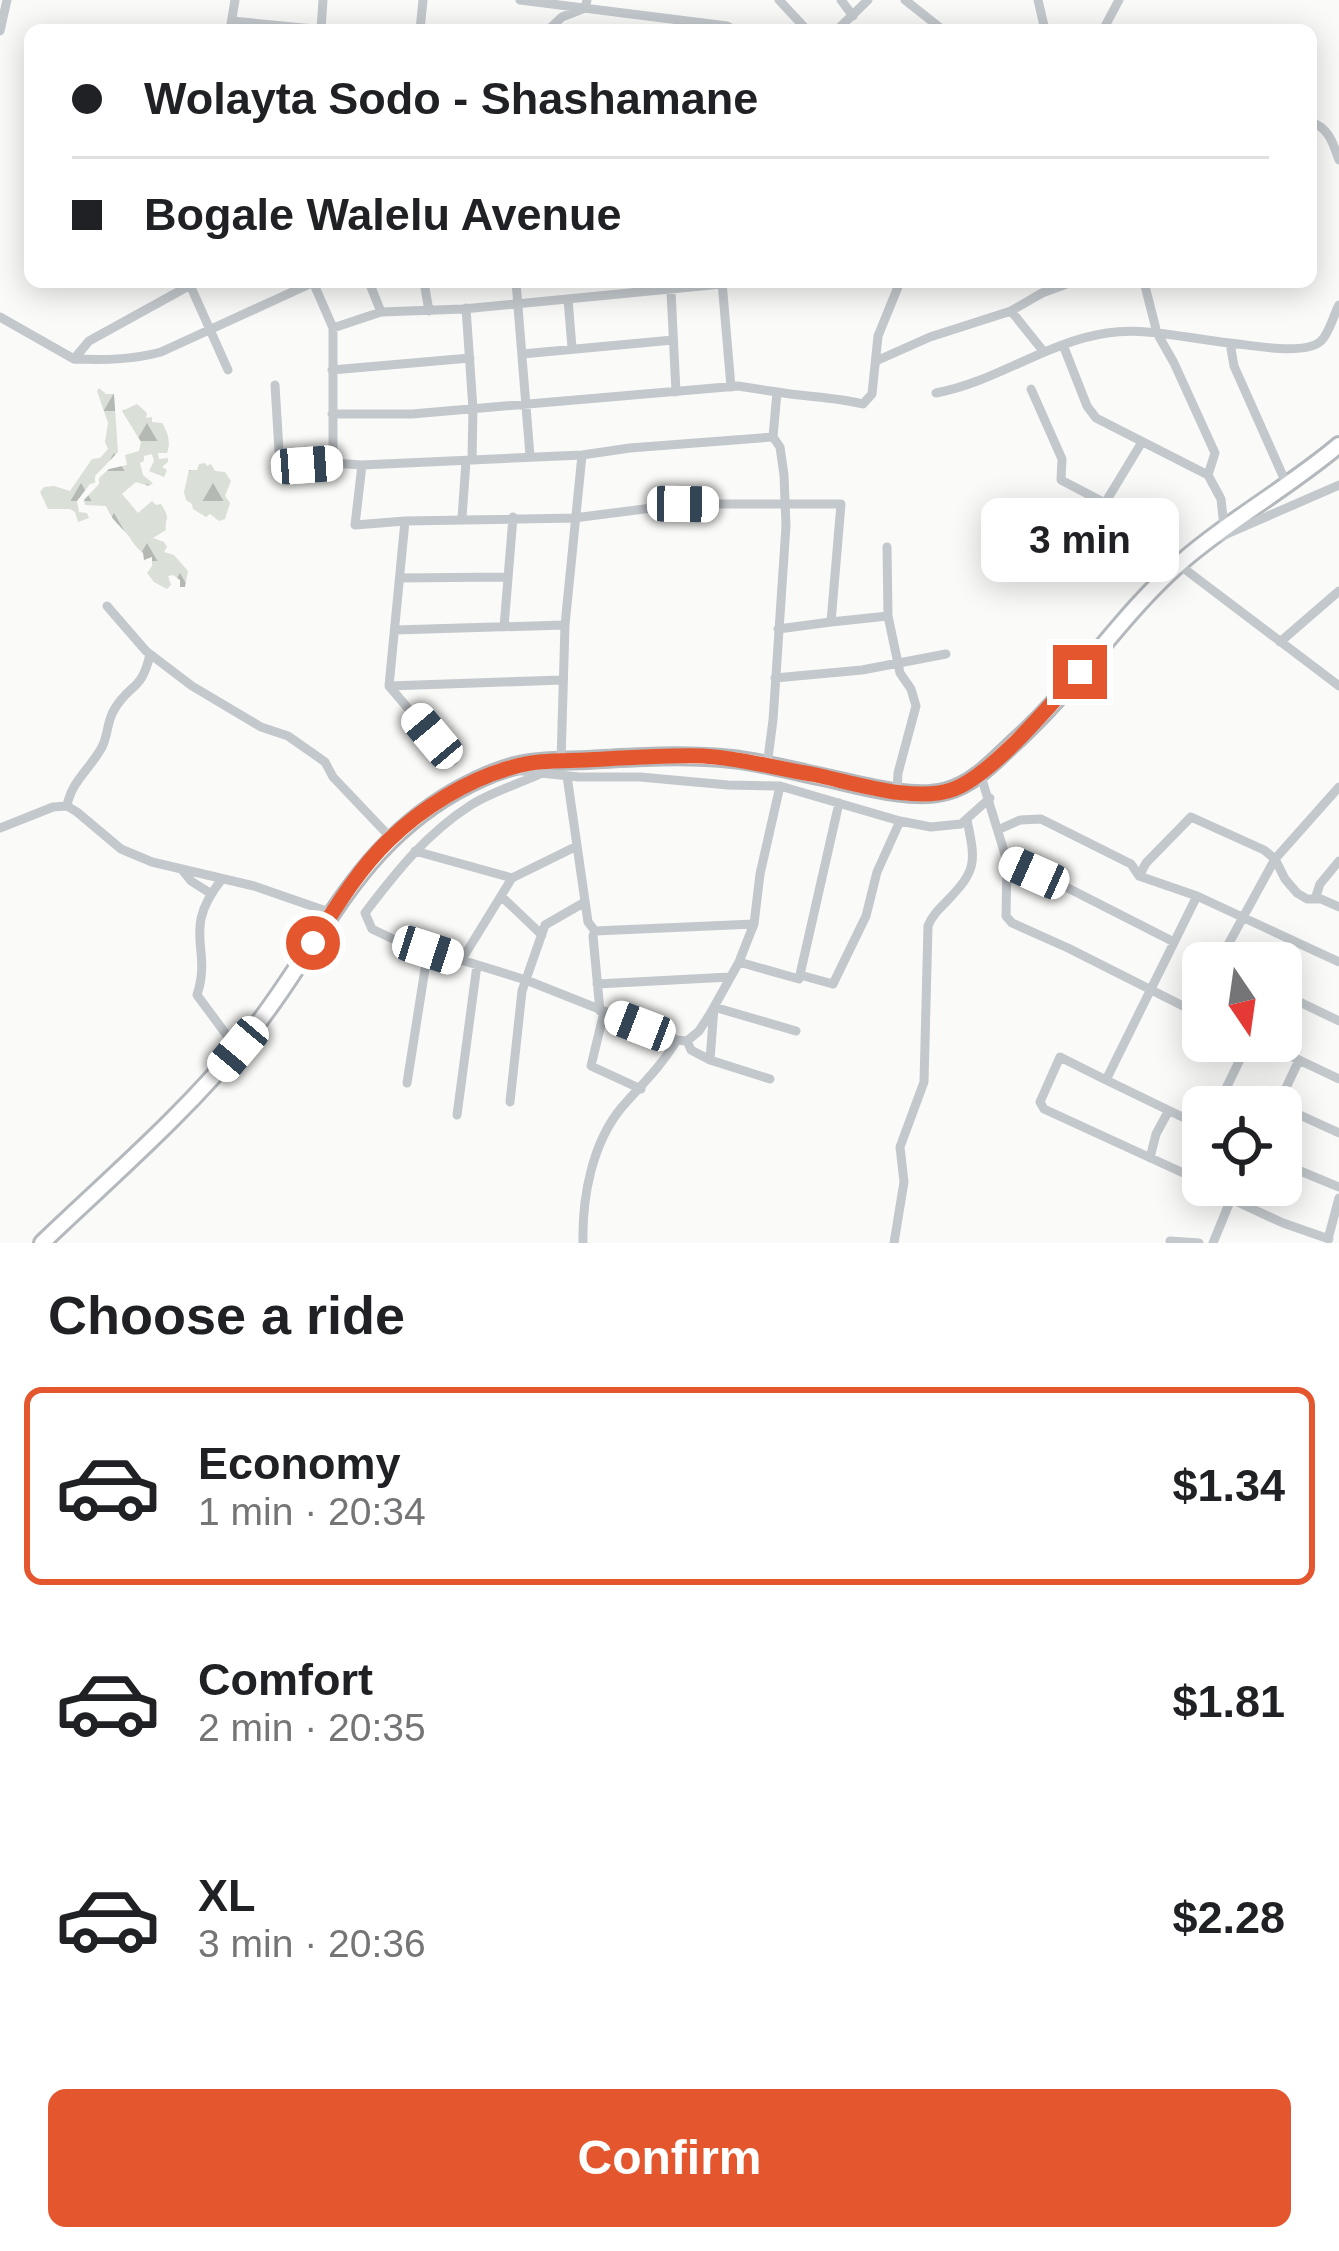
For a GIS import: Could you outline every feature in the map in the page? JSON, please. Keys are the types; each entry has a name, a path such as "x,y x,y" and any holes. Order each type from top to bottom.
{"highway":[{"path":"42,1243 186,1107 238,1049 295,972 352,882 391,838 458,790 507,769 702,756 925,795 959,788 1028,730 1178,564 1339,445"}],"street":[{"path":"0,32 7,0"},
{"path":"520,0 586,4 714,24"},
{"path":"779,0 801,24"},
{"path":"841,0 853,16"},
{"path":"844,24 868,0"},
{"path":"905,0 935,24"},
{"path":"554,24 586,4"},
{"path":"1317,124 1328,133 1339,160"},
{"path":"74,359 89,341 184,288"},
{"path":"195,288 228,370"},
{"path":"0,317 74,359 143,357 300,288"},
{"path":"316,288 333,328 333,463"},
{"path":"371,288 381,312"},
{"path":"425,288 428,311"},
{"path":"517,288 530,456"},
{"path":"618,288 619,295"},
{"path":"333,328 381,312 690,288"},
{"path":"722,288 731,387"},
{"path":"332,414 412,414 747,386 863,404 872,394 878,336 898,288"},
{"path":"874,362 1056,288"},
{"path":"1146,288 1157,333 1215,453 1208,475"},
{"path":"670,291 676,392"},
{"path":"568,299 572,348"},
{"path":"936,393 971,385 1063,345 1110,333 1157,333 1302,349 1316,346 1339,305"},
{"path":"462,518 473,409 466,308"},
{"path":"1011,310 1044,352"},
{"path":"522,354 673,340"},
{"path":"1230,343 1234,366 1288,485"},
{"path":"1063,345 1096,418 1208,475 1221,500 1225,528"},
{"path":"332,370 470,358"},
{"path":"275,385 280,467 583,454 773,437"},
{"path":"1031,388 1062,459 1061,480 1105,503 1142,442"},
{"path":"767,766 785,503 780,447 773,437 777,392"},
{"path":"583,454 565,625 564,768 588,922 596,931"},
{"path":"362,465 355,525 574,518 683,504 841,504 831,622"},
{"path":"1204,544 1339,485"},
{"path":"503,627 513,518"},
{"path":"405,520 389,686 453,761"},
{"path":"886,547 888,616 897,664 916,706 897,791"},
{"path":"1178,564 1339,686"},
{"path":"400,578 506,577"},
{"path":"1280,642 1339,591"},
{"path":"107,607 151,654 192,686 261,727 288,736 325,762 333,777 391,838"},
{"path":"778,629 888,616"},
{"path":"394,630 565,625"},
{"path":"67,806 70,789 105,742 115,706 146,674 151,654"},
{"path":"775,678 946,654"},
{"path":"389,686 562,680"},
{"path":"770,1079 710,1060 682,1041 526,980 393,939 372,928 365,913 415,851 474,803 564,768 780,786 931,827 961,824 990,798"},
{"path":"507,769 540,774"},
{"path":"978,775 1000,829 1007,861 1006,916 1012,923 1182,1006"},
{"path":"583,1243 592,1166 620,1109 682,1041 699,1031 739,962 754,924 780,786"},
{"path":"1229,942 1275,859 1339,787"},
{"path":"739,962 799,979 839,803"},
{"path":"0,828 67,806 121,849 152,862 270,891 332,913"},
{"path":"894,1243 904,1182 900,1148 924,1082 928,926 974,866 972,816"},
{"path":"1139,876 1191,817 1264,850 1297,893 1339,907"},
{"path":"1000,829 1020,820 1041,819 1131,864 1139,876 1197,896 1339,962"},
{"path":"800,975 833,984 866,916 877,872 900,821"},
{"path":"461,961 512,878 577,846"},
{"path":"415,851 512,878"},
{"path":"1007,861 1174,942"},
{"path":"1315,899 1320,884 1339,861"},
{"path":"182,870 210,893"},
{"path":"222,879 200,911 197,995 238,1049"},
{"path":"501,896 542,935"},
{"path":"1106,1080 1197,896"},
{"path":"510,1102 526,980 545,925 585,902"},
{"path":"641,1088 591,1066 602,1011 592,936 596,931 754,924"},
{"path":"407,1083 428,950"},
{"path":"457,1115 477,965"},
{"path":"597,984 730,977"},
{"path":"1302,1003 1339,1021"},
{"path":"714,1007 796,1031"},
{"path":"710,1060 714,1007"},
{"path":"1182,1118 1060,1057 1040,1102 1044,1109 1182,1173"},
{"path":"1302,1061 1339,1079"},
{"path":"1150,1158 1168,1112"},
{"path":"1302,1117 1339,1133"},
{"path":"1302,1172 1339,1187"},
{"path":"1255,1206 1328,1241 1339,1198"},
{"path":"1213,1243 1228,1206"},
{"path":"1170,1241 1199,1243"}],"green space":[{"path":"99,388 114,394 118,452 77,501 79,512 89,518 78,522 70,509 48,509 40,492 54,486 70,491 92,459 108,449 108,423"},
{"path":"137,404 146,418 162,423 166,430 167,453 158,453 159,459 168,458 162,467 167,470 164,477 149,471 152,454 144,456 140,463 143,475 153,483 136,482 122,494 138,513 152,501 161,504 167,516 166,530 153,538 164,542 164,552 174,555 188,571 185,587 173,575 168,576 171,585 167,589 154,582 147,573 152,557 144,560 106,506 85,505 99,478 109,469 127,465 125,455 139,451 141,442 122,411"},
{"path":"205,463 225,472 231,481 225,496 230,503 225,519 219,521 193,509 184,492 189,470"}],"route":[{"path":"313,943 352,882 391,838 458,790 515,766 702,756 897,791 940,794 975,778 1028,730 1080,672"}]}
